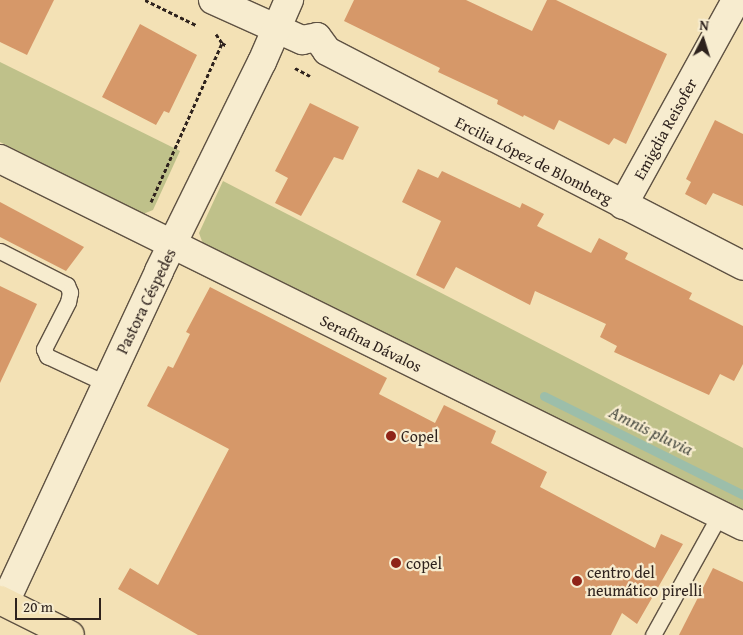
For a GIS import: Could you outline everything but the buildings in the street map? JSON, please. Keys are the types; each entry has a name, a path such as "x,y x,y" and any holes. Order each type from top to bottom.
{"highway":[{"path":"2,603 70,635"}],"street":[{"name":"Ercilia López de Blomberg","path":"213,0 302,40 308,53 327,51 743,266"},
{"name":"Pastora Céspedes","path":"2,603 173,246 288,0"},
{"name":"Emigdia Reisofer","path":"623,205 736,0"},
{"name":"Serafina Dávalos","path":"0,158 173,246 732,520"}],"lane":[{"path":"0,252 67,285 70,292 68,302 44,349 47,356 107,384"},
{"path":"652,635 732,520"}],"path":[{"path":"145,0 202,28"},
{"path":"150,205 222,44 219,36 210,32"},
{"path":"222,44 227,46"}],"green space":[{"path":"0,62 180,151 153,210 143,214 0,142"},
{"path":"223,181 743,448 743,509 203,244 199,233"}],"waterway":[{"name":"Amnis pluvia","path":"544,396 743,495"}],"place":[{"name":"Copel","path":"391,436"},
{"name":"copel","path":"396,563"},
{"name":"centro del neumático pirelli","path":"577,581"}]}
